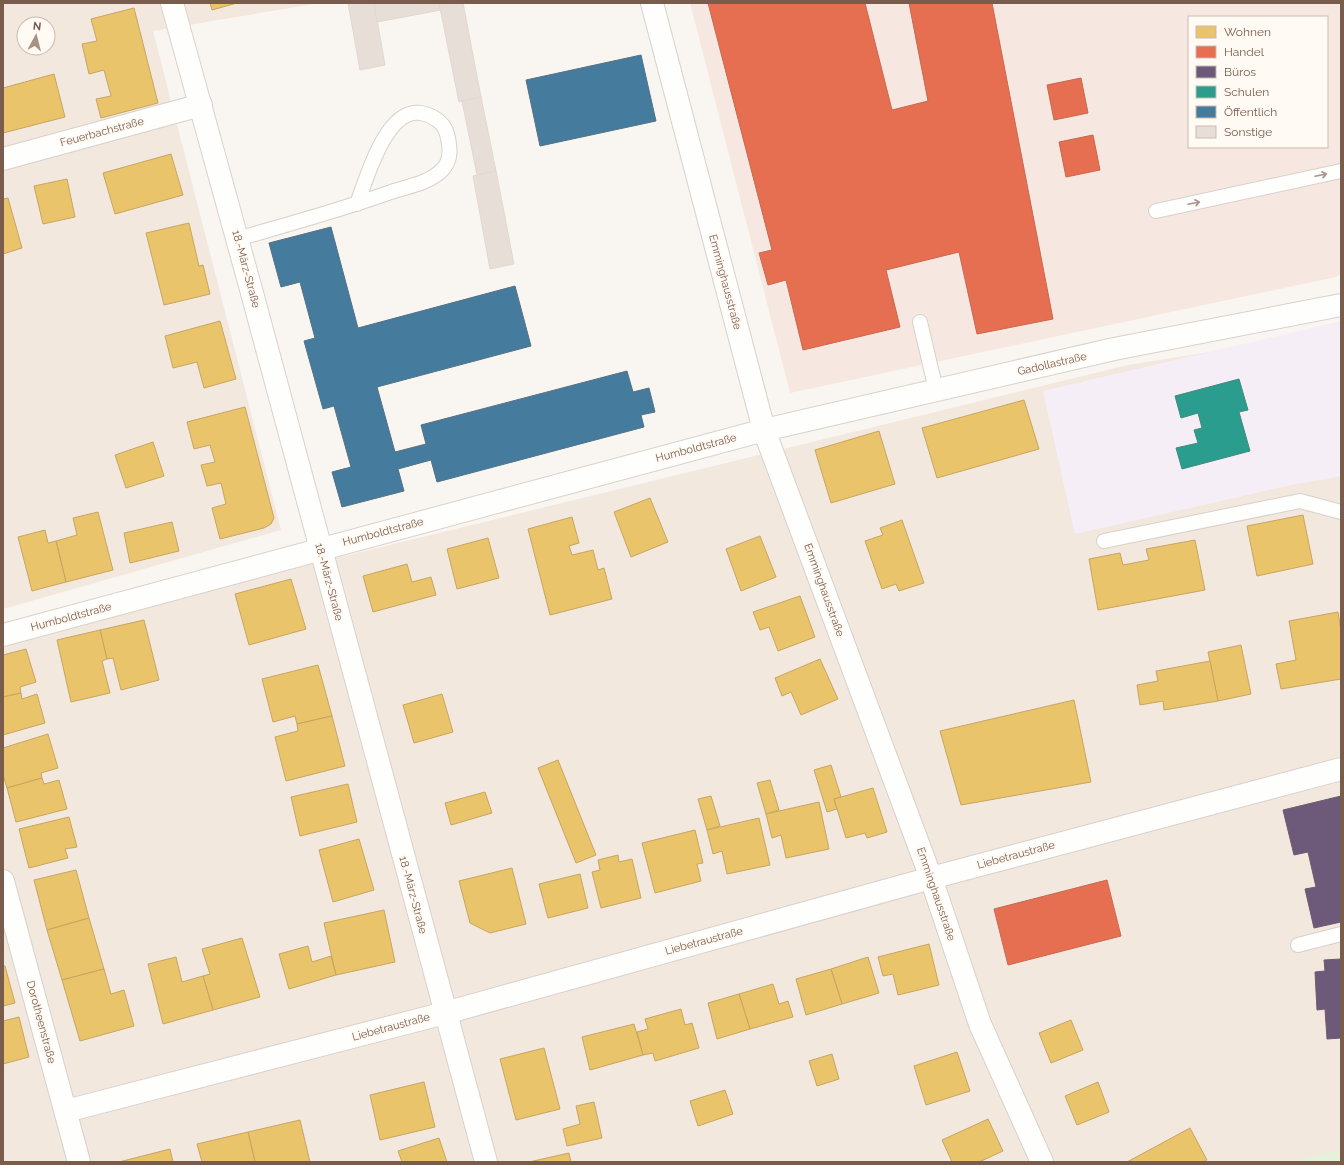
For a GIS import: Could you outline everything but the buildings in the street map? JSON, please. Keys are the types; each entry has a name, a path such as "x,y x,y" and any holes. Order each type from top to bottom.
{"street":[{"name":"18.-März-Straße","path":"172,3 201,105 486,1162"},
{"name":"Emminghausstraße","path":"652,3 764,430 932,878 980,1024 1042,1162"},
{"name":"Feuerbachstraße","path":"3,159 201,105"},
{"name":"Gadollastraße","path":"764,430 1114,350 1341,305"},
{"name":"Humboldtstraße","path":"3,635 764,430"},
{"name":"Liebetraustraße","path":"66,1111 445,1013 932,878 1341,769"},
{"name":"Dorotheenstraße","path":"3,882 79,1162"}],"lane":[{"path":"237,239 357,204 429,180 444,168 451,150 446,130 435,117 419,112 404,116 392,127 381,142 357,204"},
{"path":"1156,211 1341,171"},
{"path":"920,322 936,390"},
{"path":"1104,541 1300,501 1341,512"},
{"path":"1298,945 1341,934"}],"shaded area":[{"path":"3,3 320,3 153,31 281,530 3,609"},
{"path":"690,3 1341,3 1341,274 1336,277 790,393"},
{"path":"1341,321 1341,476 1287,486 1075,534 1043,391"},
{"path":"1341,331 1341,1162 3,1162 3,644 283,571 1128,365"}],"green space":[{"path":"1341,1150 1341,1162 1300,1162 1300,1158"}]}
